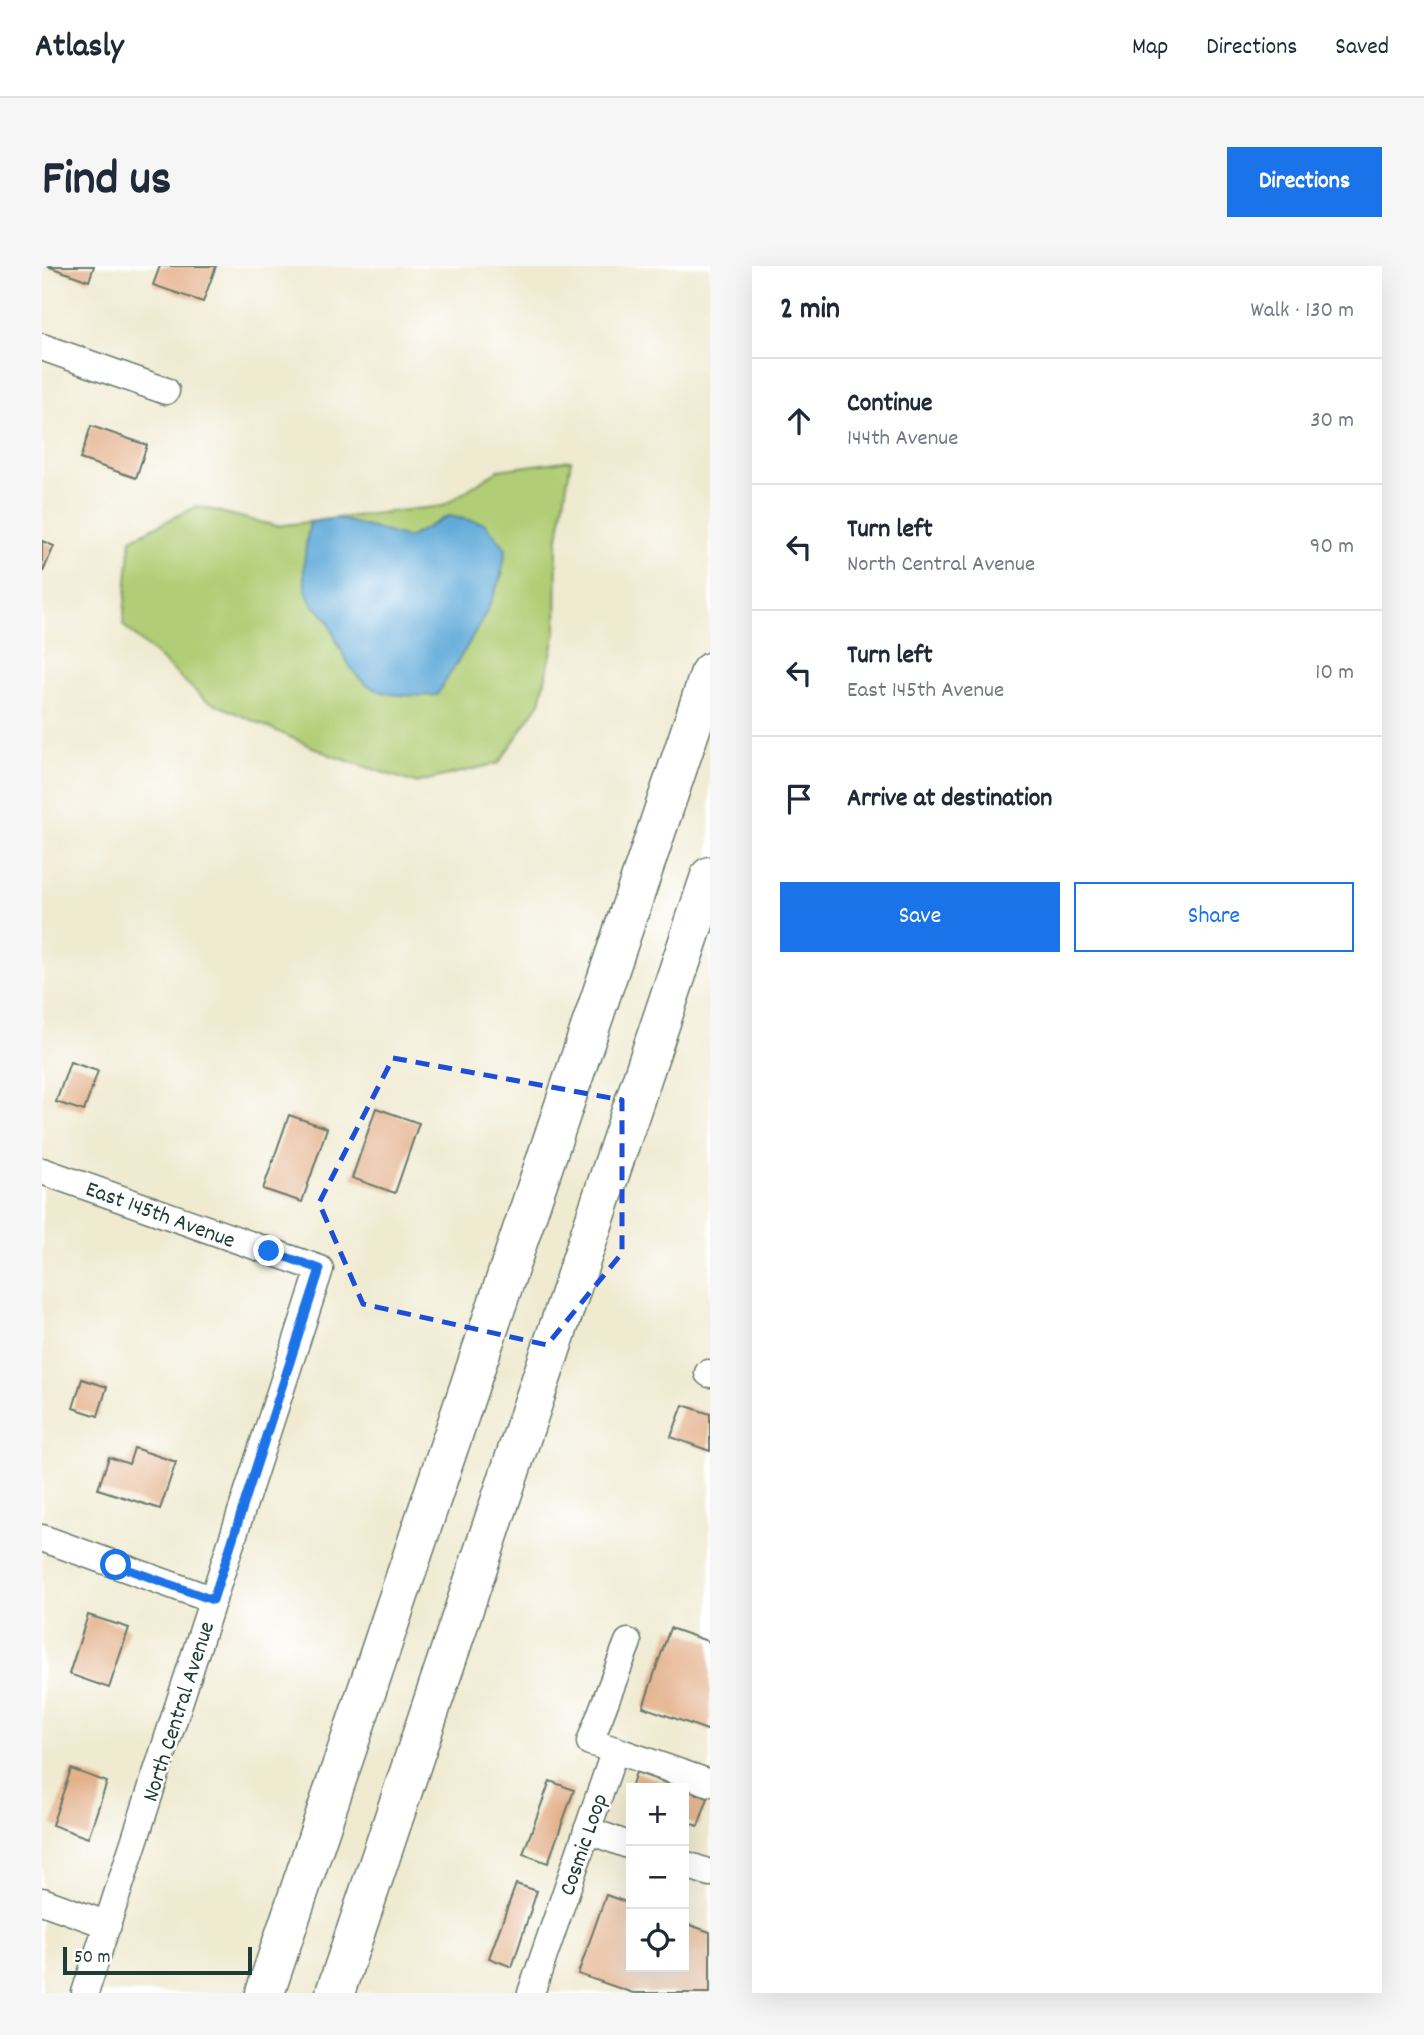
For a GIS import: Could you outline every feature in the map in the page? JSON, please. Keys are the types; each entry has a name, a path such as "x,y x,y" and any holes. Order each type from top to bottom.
{"highway":[{"path":"265,1993 710,672"},
{"path":"335,1993 710,876"}],"street":[{"path":"42,347 166,391"},
{"name":"East 145th Avenue","path":"42,1171 320,1269"},
{"name":"North Central Avenue","path":"85,1993 320,1269"},
{"path":"42,1538 213,1600"},
{"path":"628,1642 590,1742 710,1783"},
{"name":"Cosmic Loop","path":"531,1993 615,1750"},
{"path":"587,1830 626,1844"},
{"path":"689,1866 710,1873"},
{"path":"42,1901 108,1925"}],"highlighted area":[{"path":"393,1058 622,1100 622,1253 547,1345 363,1304 319,1203"}],"green space":[{"path":"571,460 557,544 556,632 540,702 499,763 415,783 333,756 204,699 123,625 131,539 197,506 276,526 310,522 304,577 310,601 328,618 339,649 436,695 468,644 503,574 483,523 448,516 408,538 336,518 443,506 498,470"}],"water":[{"path":"448,516 484,523 506,548 497,587 480,624 437,695 412,696 378,690 365,684 355,674 327,619 313,605 307,593 304,562 310,522 336,518 408,538"}],"building":[{"path":"47,266 94,266 89,281"},
{"path":"160,266 216,266 203,302 153,285"},
{"path":"91,426 147,445 136,478 80,459"},
{"path":"42,541 54,546 42,574"},
{"path":"70,1062 98,1071 84,1111 56,1102"},
{"path":"376,1108 419,1123 395,1193 352,1178"},
{"path":"289,1115 327,1128 302,1202 263,1189"},
{"path":"82,1379 107,1387 98,1416 73,1408"},
{"path":"683,1405 710,1414 710,1451 671,1437"},
{"path":"134,1448 176,1462 160,1509 98,1489 109,1457 129,1464"},
{"path":"88,1615 129,1628 109,1688 69,1674"},
{"path":"670,1628 710,1642 710,1731 643,1707"},
{"path":"71,1769 107,1782 88,1838 52,1825"},
{"path":"636,1772 666,1783 632,1783"},
{"path":"550,1781 574,1790 548,1863 523,1854"},
{"path":"689,1791 708,1798 698,1826 689,1823"},
{"path":"516,1884 537,1891 512,1967 489,1958"},
{"path":"606,1895 626,1902 626,1972 689,1972 689,1925 710,1932 710,1993 633,1993 578,1974"}],"route":[{"path":"116,1565 213,1600 320,1269 269,1251"}]}
